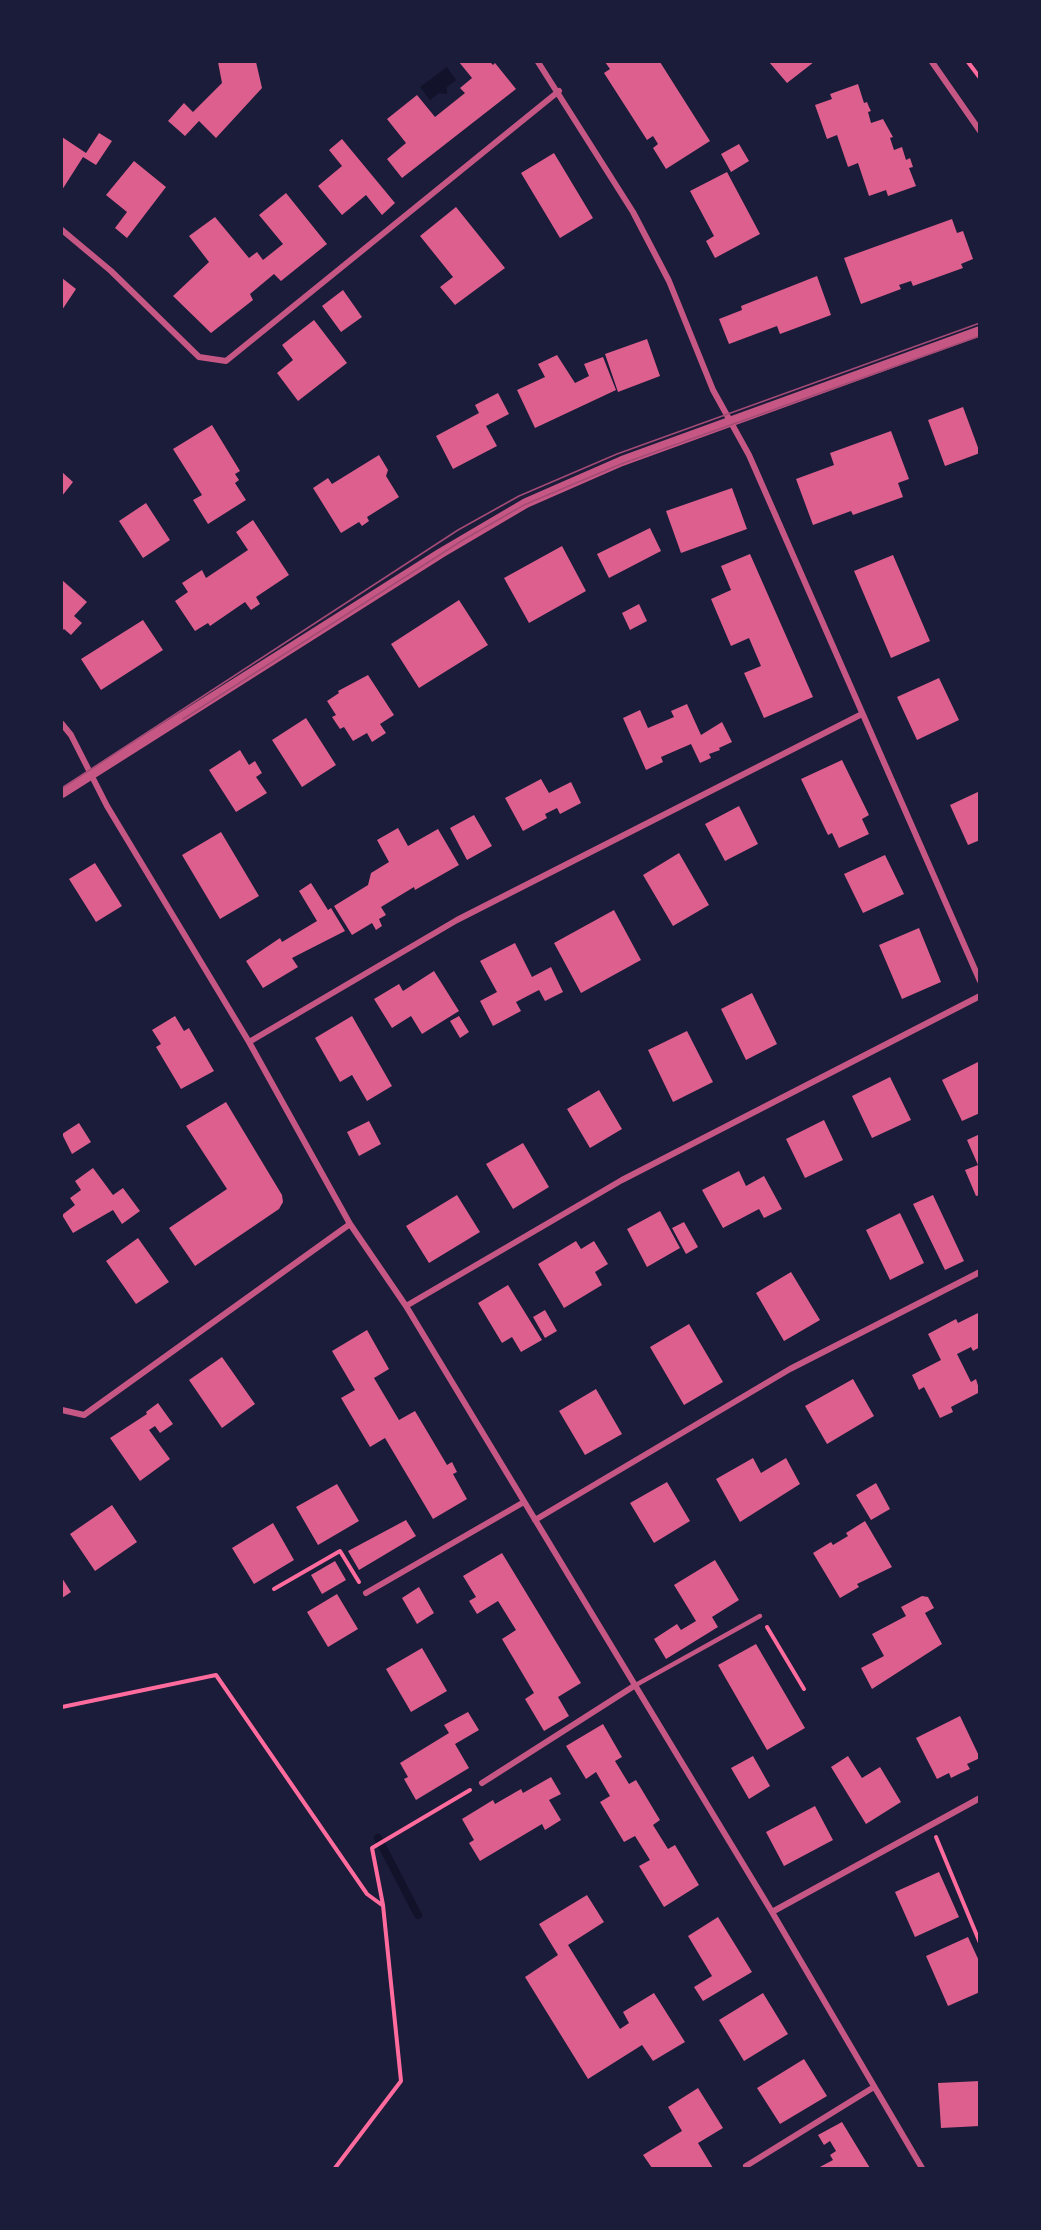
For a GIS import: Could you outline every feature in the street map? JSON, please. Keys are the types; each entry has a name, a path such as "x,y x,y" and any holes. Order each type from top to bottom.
{"street":[{"path":"538,62 559,91 651,244 728,422 749,455 980,981"},
{"path":"932,62 980,131"},
{"path":"62,230 111,271 199,357 226,361 559,91"},
{"path":"62,793 506,513 593,472 980,331"},
{"path":"249,1042 457,920 862,714"},
{"path":"62,724 249,1042 350,1224 406,1306 772,1912 922,2169"},
{"path":"406,1306 622,1179 980,996"},
{"path":"62,1410 84,1415 350,1224"},
{"path":"535,1520 790,1369 980,1272"},
{"path":"366,1593 524,1502"},
{"path":"482,1783 634,1686"},
{"path":"772,1912 980,1798"},
{"path":"746,2166 874,2087"}],"lane":[{"path":"634,1686 760,1616"}],"path":[{"path":"968,62 980,78"},
{"path":"273,1588 340,1551 366,1593"},
{"path":"760,1616 804,1689"},
{"path":"62,1707 216,1675 367,1894 383,1905"},
{"path":"335,2169 401,2081 383,1905 372,1848 482,1783"},
{"path":"931,1825 980,1943"}],"shaded area":[{"path":"447,67 456,80 447,87 447,94 439,93 430,100 420,87"}],"building":[{"path":"218,62 256,62 262,88 216,138 199,121 185,136 168,121 184,103 193,112 222,83"},
{"path":"459,62 490,62 493,65 495,63 516,89 402,178 387,159 406,143 387,119 417,95 435,117 465,93 460,88 472,78"},
{"path":"605,62 660,62 710,141 666,169 653,148 658,144 653,136 647,140 604,73 610,69"},
{"path":"769,62 814,62 787,83"},
{"path":"858,84 864,103 867,102 871,111 868,112 871,123 883,119 893,137 890,138 894,150 902,147 906,160 910,158 913,167 909,168 916,186 888,196 886,190 869,196 858,163 848,167 837,135 827,139 815,105 832,99 830,94"},
{"path":"99,133 112,141 96,165 83,157 62,190 62,137 86,153"},
{"path":"342,139 395,203 382,215 366,195 342,215 318,186 342,166 329,150"},
{"path":"739,144 749,161 731,172 721,154"},
{"path":"554,153 593,218 560,238 521,173"},
{"path":"134,161 166,187 127,238 115,228 127,212 106,195"},
{"path":"727,172 760,234 715,258 706,241 714,236 690,191"},
{"path":"286,193 327,244 281,281 274,274 250,294 253,300 211,333 173,296 209,262 189,236 215,217 249,258 257,252 263,260 283,244 259,215"},
{"path":"456,207 505,268 455,305 440,287 453,277 420,236"},
{"path":"952,219 957,233 963,231 973,259 961,264 963,268 913,286 911,281 899,285 901,289 861,304 844,258"},
{"path":"817,276 831,315 780,334 777,326 729,344 719,319 742,310 741,306"},
{"path":"62,278 76,289 62,310"},
{"path":"343,290 362,317 341,332 322,306"},
{"path":"314,320 347,363 298,401 277,373 293,360 282,345"},
{"path":"647,339 660,376 618,392 605,354"},
{"path":"557,355 575,383 589,376 584,364 603,357 616,390 535,428 517,390 545,377 538,364"},
{"path":"498,393 509,414 486,426 497,446 453,469 436,436 479,413 475,405"},
{"path":"963,407 980,453 945,466 928,420"},
{"path":"212,425 240,471 235,474 239,480 235,483 246,500 208,524 193,500 202,495 173,449"},
{"path":"891,431 909,479 898,483 903,497 853,515 851,511 813,525 796,479 834,465 830,453"},
{"path":"379,455 388,470 386,476 399,497 367,517 369,521 362,526 359,522 341,533 313,488 328,478 332,484"},
{"path":"62,472 73,482 62,496"},
{"path":"732,488 747,529 681,553 666,511"},
{"path":"146,503 170,540 143,558 119,521"},
{"path":"253,520 289,575 256,597 260,604 251,610 245,602 210,626 208,623 195,631 175,601 188,592 182,583 202,570 206,578 248,550 236,532"},
{"path":"650,528 661,551 609,578 597,554"},
{"path":"562,546 586,591 529,623 504,578"},
{"path":"750,554 813,697 764,718 744,673 761,666 749,638 731,646 711,599 731,590 721,566"},
{"path":"893,555 930,641 891,658 854,571"},
{"path":"62,580 87,602 74,616 82,623 71,635 64,629 62,631"},
{"path":"459,600 488,645 419,688 391,644"},
{"path":"639,604 647,621 630,630 622,613"},
{"path":"143,620 163,650 101,690 81,659"},
{"path":"368,675 394,715 380,724 386,733 372,742 367,733 353,741 344,727 340,729 332,717 336,715 327,701 339,693 338,691"},
{"path":"939,678 959,720 917,740 897,697"},
{"path":"687,704 701,735 722,722 732,742 709,754 711,758 700,763 691,744 661,757 663,762 646,770 623,718 640,710 648,728 674,717 671,711"},
{"path":"306,718 336,765 302,787 272,740"},
{"path":"240,750 249,765 255,761 262,773 256,777 267,793 236,812 209,770"},
{"path":"842,760 869,815 862,819 869,834 839,848 832,833 828,835 801,779"},
{"path":"541,779 549,793 571,782 581,803 560,814 557,808 545,814 547,818 523,831 505,798"},
{"path":"980,791 980,840 968,845 950,805"},
{"path":"739,806 758,844 725,861 705,824"},
{"path":"474,815 492,846 467,860 450,828"},
{"path":"398,828 408,846 438,829 459,865 415,890 414,887 381,907 386,915 379,919 382,926 376,930 372,923 352,935 334,906 368,885 371,873 389,862 377,840"},
{"path":"221,832 259,896 220,919 182,855"},
{"path":"679,853 709,905 673,926 643,875"},
{"path":"885,855 904,894 863,913 844,874"},
{"path":"95,863 122,906 96,922 69,879"},
{"path":"311,883 328,910 331,908 345,931 292,958 298,967 263,988 246,961 280,938 282,942 317,921 299,891"},
{"path":"614,910 641,960 581,993 554,943"},
{"path":"919,928 941,982 902,999 879,945"},
{"path":"515,943 532,977 551,967 563,992 545,1001 539,990 516,1002 521,1011 493,1026 480,1001 497,992 480,961"},
{"path":"434,971 459,1011 422,1034 411,1016 392,1028 374,999 399,984 403,991"},
{"path":"752,993 777,1044 746,1060 721,1009"},
{"path":"175,1016 184,1031 189,1028 214,1071 181,1089 156,1047 161,1044 152,1030"},
{"path":"352,1016 392,1086 367,1101 352,1075 340,1082 315,1038"},
{"path":"459,1016 469,1032 460,1038 450,1021"},
{"path":"687,1031 713,1082 673,1102 648,1050"},
{"path":"978,1062 980,1113 962,1121 942,1080"},
{"path":"890,1077 911,1120 872,1138 852,1096"},
{"path":"599,1090 622,1129 590,1148 567,1109"},
{"path":"226,1102 282,1195 283,1202 279,1209 195,1266 169,1228 227,1189 186,1126"},
{"path":"824,1120 843,1160 805,1178 786,1139"},
{"path":"369,1121 381,1144 359,1156 347,1132"},
{"path":"79,1123 91,1142 72,1154 62,1134"},
{"path":"980,1134 980,1195 976,1196 965,1170 978,1165 967,1140"},
{"path":"523,1143 549,1187 513,1209 486,1164"},
{"path":"93,1168 113,1195 123,1188 140,1211 122,1224 113,1210 73,1233 62,1215 75,1205 70,1198 81,1190 75,1181"},
{"path":"739,1171 746,1186 764,1176 782,1209 764,1218 759,1209 723,1228 702,1190"},
{"path":"457,1195 480,1232 429,1263 406,1226"},
{"path":"933,1195 964,1261 945,1270 913,1204"},
{"path":"660,1211 680,1248 647,1267 627,1229"},
{"path":"900,1213 924,1263 890,1280 866,1230"},
{"path":"684,1222 698,1247 686,1254 672,1228"},
{"path":"138,1238 169,1282 136,1304 106,1261"},
{"path":"576,1241 581,1249 594,1241 608,1264 595,1272 602,1285 564,1308 538,1264"},
{"path":"791,1272 820,1320 784,1341 756,1293"},
{"path":"508,1285 542,1340 521,1352 512,1337 502,1343 478,1303"},
{"path":"545,1310 557,1331 545,1338 533,1317"},
{"path":"978,1313 980,1347 973,1351 971,1347 957,1354 971,1382 976,1379 980,1392 951,1407 953,1412 940,1418 924,1387 919,1390 912,1375 941,1360 928,1334 956,1319 958,1323"},
{"path":"689,1324 723,1382 684,1405 650,1347"},
{"path":"367,1330 389,1369 374,1378 399,1420 415,1411 447,1465 452,1462 457,1472 453,1474 467,1499 433,1519 385,1438 370,1447 341,1398 355,1390 332,1351"},
{"path":"222,1357 255,1404 222,1428 189,1380"},
{"path":"853,1379 874,1416 827,1444 805,1406"},
{"path":"596,1389 622,1434 585,1455 559,1411"},
{"path":"158,1403 173,1424 160,1433 155,1426 149,1430 170,1459 140,1481 110,1438 147,1414 146,1412"},
{"path":"753,1458 761,1473 786,1458 800,1484 740,1522 716,1479"},
{"path":"667,1482 690,1521 654,1543 630,1503"},
{"path":"876,1483 890,1509 871,1520 856,1495"},
{"path":"337,1484 359,1521 318,1545 296,1507"},
{"path":"112,1505 137,1542 95,1571 70,1534"},
{"path":"406,1520 416,1536 359,1570 348,1551"},
{"path":"865,1521 892,1567 857,1584 859,1587 840,1598 813,1553 831,1542 833,1545 848,1536 846,1533"},
{"path":"273,1523 294,1560 254,1584 232,1548"},
{"path":"502,1553 581,1683 558,1697 569,1716 544,1731 525,1699 534,1693 502,1639 516,1630 498,1601 477,1614 469,1601 476,1597 463,1576"},
{"path":"715,1560 739,1600 712,1617 718,1627 666,1659 654,1639 677,1624 681,1630 696,1621 674,1585"},
{"path":"335,1561 346,1580 322,1594 311,1575"},
{"path":"62,1578 71,1592 62,1598"},
{"path":"419,1587 434,1613 417,1624 402,1598"},
{"path":"337,1594 358,1629 328,1647 307,1612"},
{"path":"922,1596 928,1597 934,1608 925,1613 942,1644 872,1689 861,1668 884,1656 872,1634 906,1616 901,1607"},
{"path":"756,1644 805,1728 767,1750 718,1665"},
{"path":"422,1648 447,1691 411,1712 386,1669"},
{"path":"468,1712 479,1730 455,1744 469,1768 416,1800 404,1779 408,1777 400,1763 449,1733 444,1725"},
{"path":"960,1716 980,1758 967,1764 970,1769 951,1778 949,1773 937,1779 916,1738"},
{"path":"603,1724 622,1757 615,1761 629,1784 636,1780 660,1820 653,1825 668,1849 675,1845 699,1885 664,1907 639,1866 650,1860 635,1836 624,1842 600,1802 610,1796 596,1772 586,1779 566,1746"},
{"path":"753,1756 770,1786 749,1799 731,1768"},
{"path":"848,1756 862,1778 880,1767 901,1802 866,1824 831,1767"},
{"path":"551,1777 561,1794 549,1800 561,1820 545,1830 542,1824 480,1861 469,1843 474,1840 462,1819 493,1800 495,1804 521,1789 523,1793"},
{"path":"815,1806 833,1840 784,1866 766,1832"},
{"path":"939,1872 959,1917 915,1937 895,1892"},
{"path":"587,1895 604,1922 568,1945 620,2029 629,2023 623,2012 654,1993 685,2042 653,2061 642,2045 588,2079 525,1977 558,1955 539,1924"},
{"path":"718,1917 752,1972 703,2001 694,1987 712,1976 688,1936"},
{"path":"968,1937 980,1963 980,1992 948,2006 926,1956"},
{"path":"763,1993 788,2034 744,2061 719,2020"},
{"path":"804,2059 827,2096 780,2124 757,2088"},
{"path":"980,2081 980,2126 941,2128 938,2083"},
{"path":"698,2088 723,2128 698,2143 713,2168 652,2168 643,2155 682,2131 668,2107"},
{"path":"842,2122 870,2168 818,2168 833,2160 830,2155 836,2151 830,2141 824,2145 818,2135"}],"waterway":[{"path":"378,1838 418,1915"}],"tram line":[{"path":"62,788 458,530 519,496 617,454 980,323"},
{"path":"183,719 463,540 524,505 621,464 980,336"}]}
